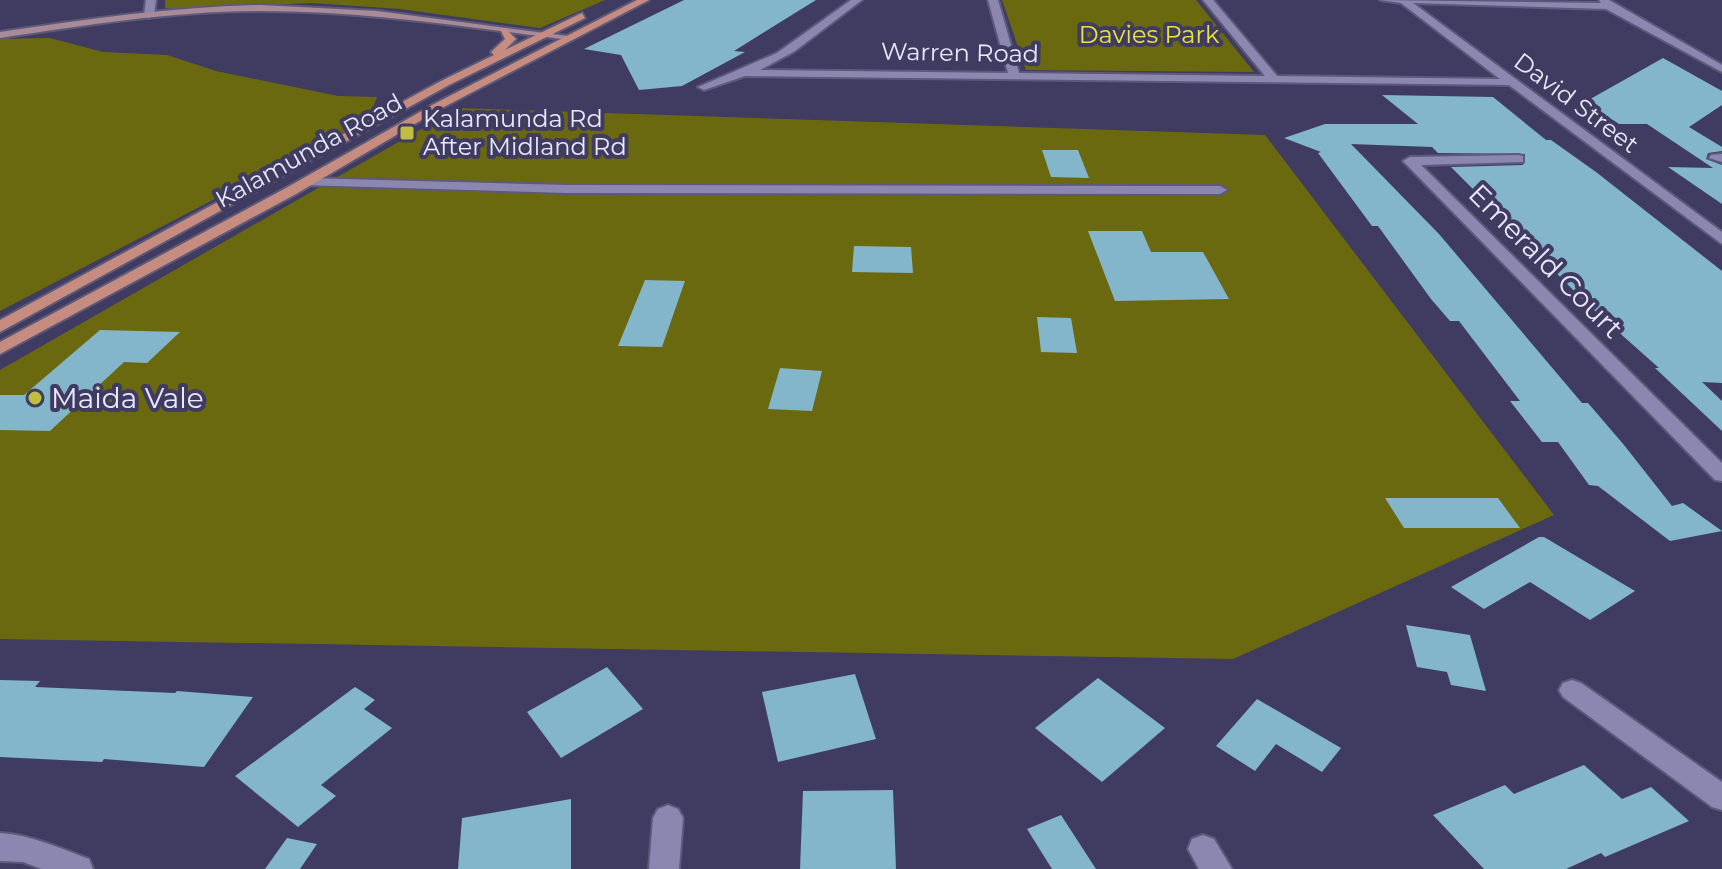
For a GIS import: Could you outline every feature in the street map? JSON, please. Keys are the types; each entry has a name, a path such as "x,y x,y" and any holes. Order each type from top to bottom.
{"main road":[{"name":"Kalamunda Road","path":"0,349 307,182 438,106 644,0"},
{"path":"0,35 149,15 257,8 335,9 566,38"},
{"name":"Kalamunda Road","path":"0,327 445,83 594,11"},
{"path":"445,83 509,44 511,39 500,30"}],"street":[{"path":"149,15 151,0"},
{"path":"704,87 745,73 789,51 830,17 857,0"},
{"path":"993,0 1014,75"},
{"path":"1208,0 1273,78"},
{"path":"1385,0 1606,3 1722,69"},
{"name":"David Street","path":"1405,2 1722,239"},
{"name":"Warren Road","path":"745,73 1511,82"},
{"name":"Emerald Court","path":"1518,159 1410,161 1722,475"},
{"path":"307,182 568,189 1220,190"},
{"path":"1572,690 1722,798"},
{"path":"664,869 668,818"},
{"path":"0,847 24,848 78,869"}],"green space":[{"path":"165,0 605,0 540,28 400,9 312,3 178,9 165,8"},
{"name":"Davies Park","path":"1002,0 1196,0 1254,72 1026,70"},
{"path":"50,38 103,52 167,55 216,71 338,96 377,97 373,107 387,109 0,311 0,39"},
{"path":"458,108 1265,135 1554,515 1233,659 0,639 0,370"}],"building":[{"path":"684,0 816,0 734,51 745,52 682,86 639,90 621,55 584,49"},
{"path":"1663,58 1722,91 1722,105 1689,127 1722,147 1722,151 1708,153 1706,159 1722,165 1722,204 1668,167 1713,168 1647,124 1619,124 1585,102"},
{"path":"1382,95 1493,97 1546,140 1551,140 1596,172 1722,271 1722,383 1702,382 1722,401 1722,431 1655,368 1659,368 1587,304 1451,167 1523,165 1525,154 1438,153 1432,147 1351,144 1439,234 1582,403 1588,403 1624,445 1672,506 1683,503 1722,531 1670,541 1598,486 1589,485 1558,442 1542,442 1510,401 1520,401 1459,321 1450,321 1378,226 1372,226 1318,153 1321,152 1284,138 1325,124 1418,124"},
{"path":"1042,150 1078,150 1089,178 1051,177"},
{"path":"1088,231 1142,231 1151,252 1203,252 1229,299 1115,301"},
{"path":"854,246 911,247 913,273 852,272"},
{"path":"645,280 685,281 662,347 618,346"},
{"path":"1037,317 1071,318 1077,353 1041,352"},
{"path":"100,330 180,332 147,363 124,362 50,431 0,430 0,395 24,395"},
{"path":"780,368 822,371 812,411 768,409"},
{"path":"1385,498 1498,498 1520,528 1404,528"},
{"path":"1544,537 1635,591 1590,620 1530,582 1484,609 1451,587"},
{"path":"1406,625 1470,635 1486,691 1451,685 1447,672 1417,667"},
{"path":"607,667 643,709 561,758 527,712"},
{"path":"855,674 876,739 778,762 762,692"},
{"path":"1098,678 1165,728 1102,782 1035,728"},
{"path":"0,680 40,681 35,687 177,691 253,697 204,767 104,759 102,762 0,757"},
{"path":"355,687 375,700 364,709 392,728 321,785 336,796 298,827 235,776"},
{"path":"1257,699 1341,748 1322,772 1276,744 1255,771 1216,746"},
{"path":"1584,765 1622,799 1651,787 1689,821 1605,857 1601,853 1566,869 1484,869 1433,815 1505,785 1514,794"},
{"path":"893,790 896,869 800,869 803,791"},
{"path":"571,799 571,869 458,869 462,818"},
{"path":"1061,815 1096,869 1052,869 1027,829"},
{"path":"287,838 317,844 300,869 265,869"}],"place":[{"name":"Kalamunda Rd After Midland Rd","path":"407,133"},
{"name":"Maida Vale","path":"35,398"}]}
